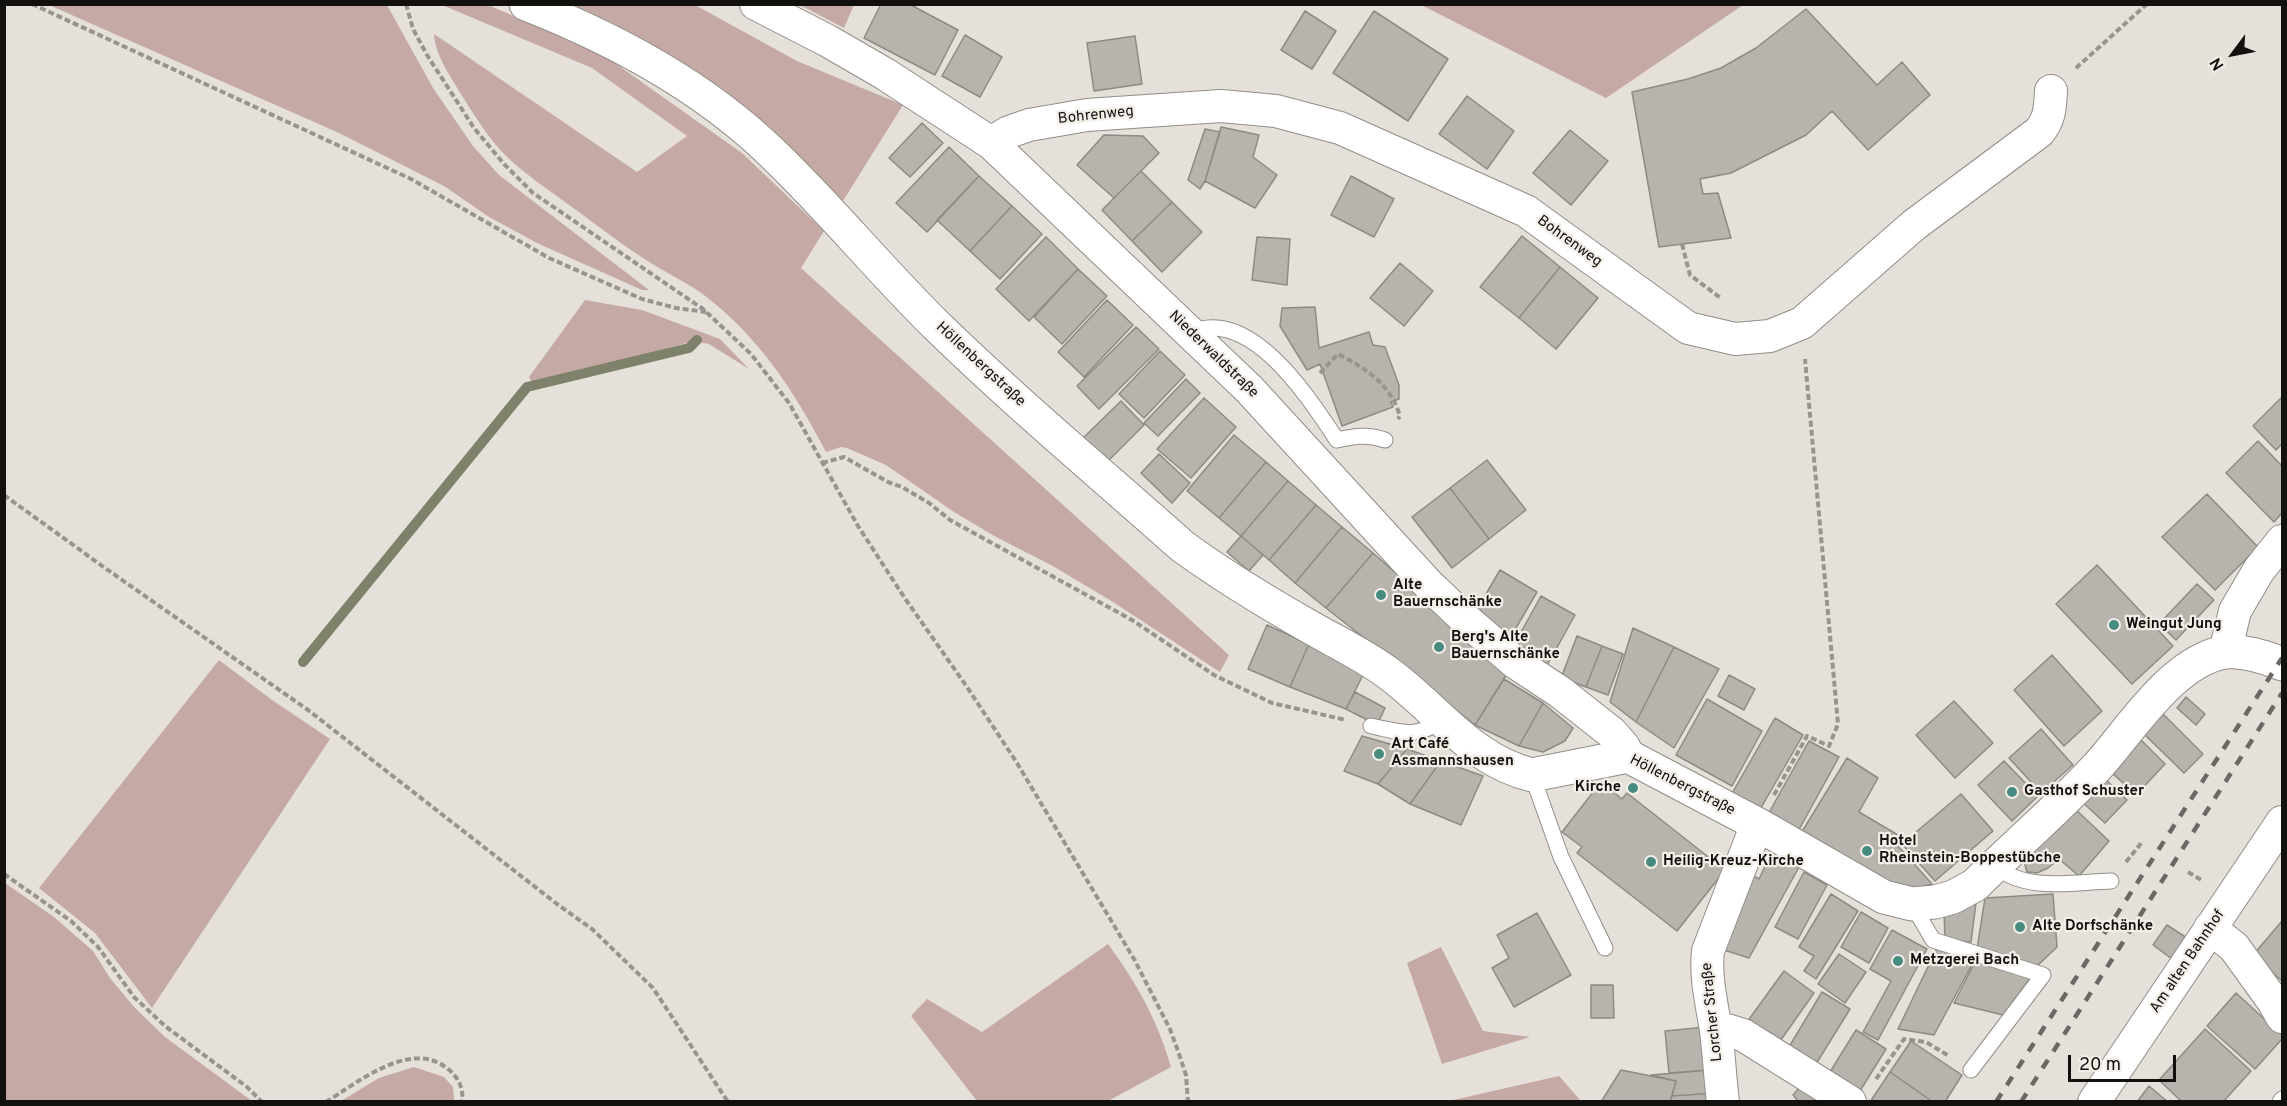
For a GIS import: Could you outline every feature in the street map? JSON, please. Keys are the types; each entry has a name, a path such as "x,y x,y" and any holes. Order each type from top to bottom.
{"main road":[{"name":"Höllenbergstraße","path":"526,4 570,21 632,51 709,101 769,150 964,352 1182,546 1212,568 1389,674 1442,721 1491,759 1519,772 1532,775 1628,756 1757,824"},
{"path":"1757,824 1884,897 1912,904 1935,902 1953,897 1975,885 2097,766 2147,704 2188,669 2225,652 2254,655 2283,664"}],"street":[{"name":"Niederwaldstraße","path":"756,4 828,41 885,74 992,143 1250,389 1428,584 1516,663 1560,692 1612,733 1624,747 1628,756"},
{"name":"Bohrenweg","path":"992,143 1009,132 1029,125 1087,115 1221,106 1276,111 1340,128 1526,211 1688,328 1735,339 1770,336 1802,323 1914,225 2039,132 2047,122 2051,111 2051,91"},
{"path":"2225,652 2235,611 2259,570 2283,541"},
{"name":"Am alten Bahnhof","path":"2094,1101 2283,822"},
{"name":"Lorcher Straße","path":"1723,1101 1706,965 1708,951 1757,824"},
{"path":"2210,928 2234,947 2283,1017"},
{"path":"1716,1031 1726,1030 1743,1035 1861,1093"}],"lane":[{"path":"1190,333 1212,326 1233,332 1269,353 1289,374 1337,440 1365,435 1385,440"},
{"path":"1371,726 1412,734 1428,730 1442,721"},
{"path":"1532,775 1561,857 1605,948"},
{"path":"1995,865 2003,872 2034,883 2111,881"},
{"path":"1912,904 1933,940 2043,975 1971,1070"}],"path":[{"path":"32,4 411,179 549,258 642,299 676,308 706,312"},
{"path":"405,4 413,29 427,55 474,128 504,164 533,193 706,312 751,354 783,394 822,463 904,597 1017,763 1134,959 1170,1029 1186,1075 1188,1101"},
{"path":"2051,91 2147,4"},
{"path":"1682,244 1690,275 1726,302"},
{"path":"1757,824 1807,736 1829,746 1838,724 1802,323"},
{"path":"1323,381 1319,372 1338,354 1363,367 1378,379 1395,400 1400,416"},
{"path":"822,463 844,457 888,482 902,487 929,503 950,520 1132,620 1214,675 1272,703 1371,726"},
{"path":"4,495 309,710 592,929 653,988 728,1101"},
{"path":"2188,872 2207,884"},
{"path":"4,874 70,921 98,947 134,997 165,1026 247,1087 262,1101"},
{"path":"1861,1093 1905,1039 1926,1042 1971,1070"},
{"path":"326,1101 382,1066 417,1059 445,1066 457,1077 462,1101"}],"shaded area":[{"path":"1743,4 1606,98 1421,5"},
{"path":"49,5 387,5 433,88 473,146 499,175 649,290 642,290 537,243 489,217 444,186 339,133"},
{"path":"442,5 488,5 602,54 742,153 824,231 801,268 1229,655 1220,672 1113,602 954,512 886,465 847,448 841,447 826,452 774,367 759,347 724,312 697,290 618,241 528,175 504,154 480,124 451,78 440,56 434,34 637,172 687,136 592,68"},
{"path":"566,5 695,5 797,61 903,105 841,204"},
{"path":"800,5 854,5 844,28"},
{"path":"585,300 642,310 720,339 749,369 709,344 694,341 548,381 532,382 529,377"},
{"path":"219,660 272,700 330,739 152,1008 95,933 39,888"},
{"path":"5,883 54,917 93,951 110,978 135,1008 165,1037 252,1101 5,1101"},
{"path":"1108,944 1145,1002 1171,1067 1108,1101 977,1101 911,1016 927,999 982,1032"},
{"path":"1441,947 1483,1031 1530,1037 1442,1064 1407,963"},
{"path":"414,1067 444,1077 453,1087 454,1101 341,1101 379,1078"},
{"path":"1559,1076 1581,1101 1449,1101"}],"building":[{"path":"881,4 909,4 958,30 935,75 864,38"},
{"path":"1806,9 1877,85 1902,62 1930,95 1868,150 1832,111 1806,135 1731,173 1700,179 1703,194 1718,193 1731,238 1659,247 1632,92 1688,79 1721,68 1756,48"},
{"path":"1305,11 1336,31 1312,69 1281,50"},
{"path":"1374,11 1448,59 1408,121 1333,73"},
{"path":"965,35 1002,57 980,97 942,76"},
{"path":"1135,36 1142,84 1094,91 1087,43"},
{"path":"1467,96 1514,131 1487,169 1439,134"},
{"path":"922,123 943,143 910,177 889,158"},
{"path":"1221,127 1259,135 1253,157 1277,175 1255,208 1205,181"},
{"path":"1205,129 1220,132 1205,181 1200,189 1188,180"},
{"path":"1570,130 1608,161 1571,205 1533,173"},
{"path":"1104,135 1143,136 1159,153 1114,198 1077,165"},
{"path":"949,147 979,176 927,232 896,203"},
{"path":"1141,171 1172,202 1132,241 1102,210"},
{"path":"979,176 1012,206 970,251 937,220"},
{"path":"1351,176 1394,199 1374,237 1331,215"},
{"path":"1172,202 1202,232 1162,272 1132,241"},
{"path":"1012,206 1042,234 1000,279 970,251"},
{"path":"1522,236 1560,267 1519,318 1480,287"},
{"path":"1046,237 1078,269 1029,321 996,289"},
{"path":"1257,237 1290,239 1287,285 1252,280"},
{"path":"1400,263 1433,291 1404,326 1370,298"},
{"path":"1560,267 1598,298 1556,349 1519,318"},
{"path":"1078,269 1107,296 1062,344 1034,317"},
{"path":"1107,300 1133,325 1084,377 1058,352"},
{"path":"1315,307 1319,348 1369,332 1373,345 1385,347 1399,385 1399,399 1391,402 1393,407 1342,426 1320,364 1307,370 1280,326 1282,308"},
{"path":"1136,327 1159,349 1099,409 1077,386"},
{"path":"1160,351 1185,375 1144,418 1119,394"},
{"path":"1186,379 1200,393 1158,436 1144,423"},
{"path":"2282,397 2282,444 2276,450 2253,426"},
{"path":"1204,398 1236,427 1191,478 1157,449"},
{"path":"1121,401 1144,425 1102,467 1079,442"},
{"path":"1234,435 1266,462 1219,518 1187,491"},
{"path":"2258,441 2282,466 2282,513 2274,522 2226,473"},
{"path":"1159,454 1190,483 1172,503 1141,473"},
{"path":"1487,460 1526,510 1489,539 1450,488"},
{"path":"1266,462 1288,481 1241,536 1219,518"},
{"path":"1288,481 1316,505 1269,560 1241,536"},
{"path":"1450,488 1489,539 1452,568 1412,517"},
{"path":"2207,494 2258,547 2215,590 2162,537"},
{"path":"1316,505 1342,527 1295,583 1269,560"},
{"path":"1342,527 1373,553 1326,608 1295,583"},
{"path":"1241,536 1263,555 1249,571 1227,552"},
{"path":"1373,553 1508,672 1475,725 1326,608"},
{"name":"Weingut Jung","path":"2097,565 2173,646 2132,684 2056,604"},
{"path":"1500,570 1537,592 1509,640 1472,618"},
{"path":"2197,584 2214,600 2176,640 2159,624"},
{"path":"1541,596 1575,615 1544,671 1510,652"},
{"path":"1267,625 1309,644 1290,687 1248,669"},
{"path":"1633,628 1674,647 1636,722 1610,702"},
{"path":"1577,636 1602,646 1586,687 1561,678"},
{"path":"1309,644 1366,669 1346,709 1290,687"},
{"path":"1602,646 1623,654 1608,695 1586,687"},
{"path":"1674,647 1719,669 1674,748 1636,722"},
{"path":"2052,655 2102,711 2064,746 2014,690"},
{"path":"1729,675 1755,689 1744,710 1718,696"},
{"path":"1504,679 1543,703 1519,746 1475,725"},
{"path":"1355,692 1385,708 1377,725 1346,709"},
{"path":"2186,697 2205,714 2196,725 2177,708"},
{"path":"1707,699 1762,731 1732,786 1676,755"},
{"path":"1954,701 1993,743 1955,778 1916,735"},
{"path":"1543,703 1573,728 1565,741 1543,752 1519,746"},
{"path":"2163,714 2203,754 2184,773 2143,733"},
{"path":"1775,718 1803,735 1758,813 1730,797"},
{"path":"2041,729 2073,765 2041,793 2009,758"},
{"path":"1362,736 1407,749 1378,784 1344,771"},
{"path":"2139,738 2165,764 2136,795 2109,770"},
{"path":"1809,741 1839,757 1796,835 1766,818"},
{"path":"1407,749 1441,761 1410,804 1378,784"},
{"path":"1847,758 1878,778 1859,812 1898,835 1898,846 1932,884 1902,892 1800,835"},
{"path":"1441,761 1483,776 1461,825 1410,804"},
{"path":"2004,761 2038,796 2012,821 1978,785"},
{"path":"2101,775 2127,800 2105,823 2079,799"},
{"name":"Heilig-Kreuz-Kirche","path":"1601,782 1622,799 1627,793 1725,870 1677,931 1577,853 1582,847 1562,832"},
{"path":"1961,794 1993,831 1935,881 1902,844"},
{"path":"2072,806 2109,841 2079,876 2059,859 2037,873 2027,872 2023,858"},
{"path":"1771,854 1799,867 1749,958 1721,949 1750,874 1759,879"},
{"path":"1804,872 1827,885 1798,939 1775,927"},
{"path":"1831,894 1858,911 1816,979 1804,971 1814,956 1799,947"},
{"path":"2053,894 2057,947 2035,968 1977,949 1985,898"},
{"path":"1976,903 1971,942 1945,940 1944,911"},
{"path":"1861,912 1888,928 1869,963 1841,947"},
{"path":"1537,913 1571,975 1514,1007 1492,968 1509,958 1497,935"},
{"path":"2282,921 2282,981 2253,955"},
{"path":"2167,925 2187,938 2172,959 2153,945"},
{"path":"1892,930 1927,949 1878,1040 1863,1032 1891,981 1870,969"},
{"path":"1937,948 1975,959 1934,1035 1898,1029"},
{"path":"1839,954 1866,972 1845,1003 1818,984"},
{"path":"1976,960 2032,976 2003,1015 1954,1003"},
{"path":"1784,971 1814,993 1778,1044 1747,1022"},
{"path":"1591,985 1613,985 1614,1018 1591,1018"},
{"path":"1822,992 1850,1009 1816,1064 1789,1047"},
{"path":"2236,993 2282,1035 2282,1039 2255,1069 2207,1026"},
{"path":"1706,1027 1710,1070 1669,1073 1665,1031"},
{"path":"2205,1029 2251,1071 2223,1102 2182,1102 2159,1080"},
{"path":"1856,1030 1886,1049 1860,1091 1830,1072"},
{"path":"1911,1041 1962,1075 1945,1102 1933,1102 1890,1072"},
{"path":"1621,1070 1676,1081 1670,1102 1601,1102"},
{"path":"1710,1070 1716,1093 1672,1096 1676,1081 1651,1075"},
{"path":"1890,1072 1933,1102 1870,1102"},
{"path":"1806,1080 1844,1102 1799,1102 1793,1095"},
{"path":"2149,1086 2168,1102 2137,1102"},
{"path":"1716,1093 1716,1102 1670,1102 1672,1096"}],"waterway":[{"path":"303,662 527,387 689,348 697,340"}],"railway":[{"path":"1996,1102 2282,658"},
{"path":"2021,1102 2282,693"}],"place":[{"name":"Alte Bauernschänke","path":"1381,595"},
{"name":"Weingut Jung","path":"2114,625"},
{"name":"Berg's Alte Bauernschänke","path":"1439,647"},
{"name":"Art Café Assmannshausen","path":"1379,754"},
{"name":"Kirche","path":"1633,788"},
{"name":"Gasthof Schuster","path":"2012,792"},
{"name":"Hotel Rheinstein-Boppestübche","path":"1867,851"},
{"name":"Heilig-Kreuz-Kirche","path":"1651,862"},
{"name":"Alte Dorfschänke","path":"2020,927"},
{"name":"Metzgerei Bach","path":"1898,961"}]}
